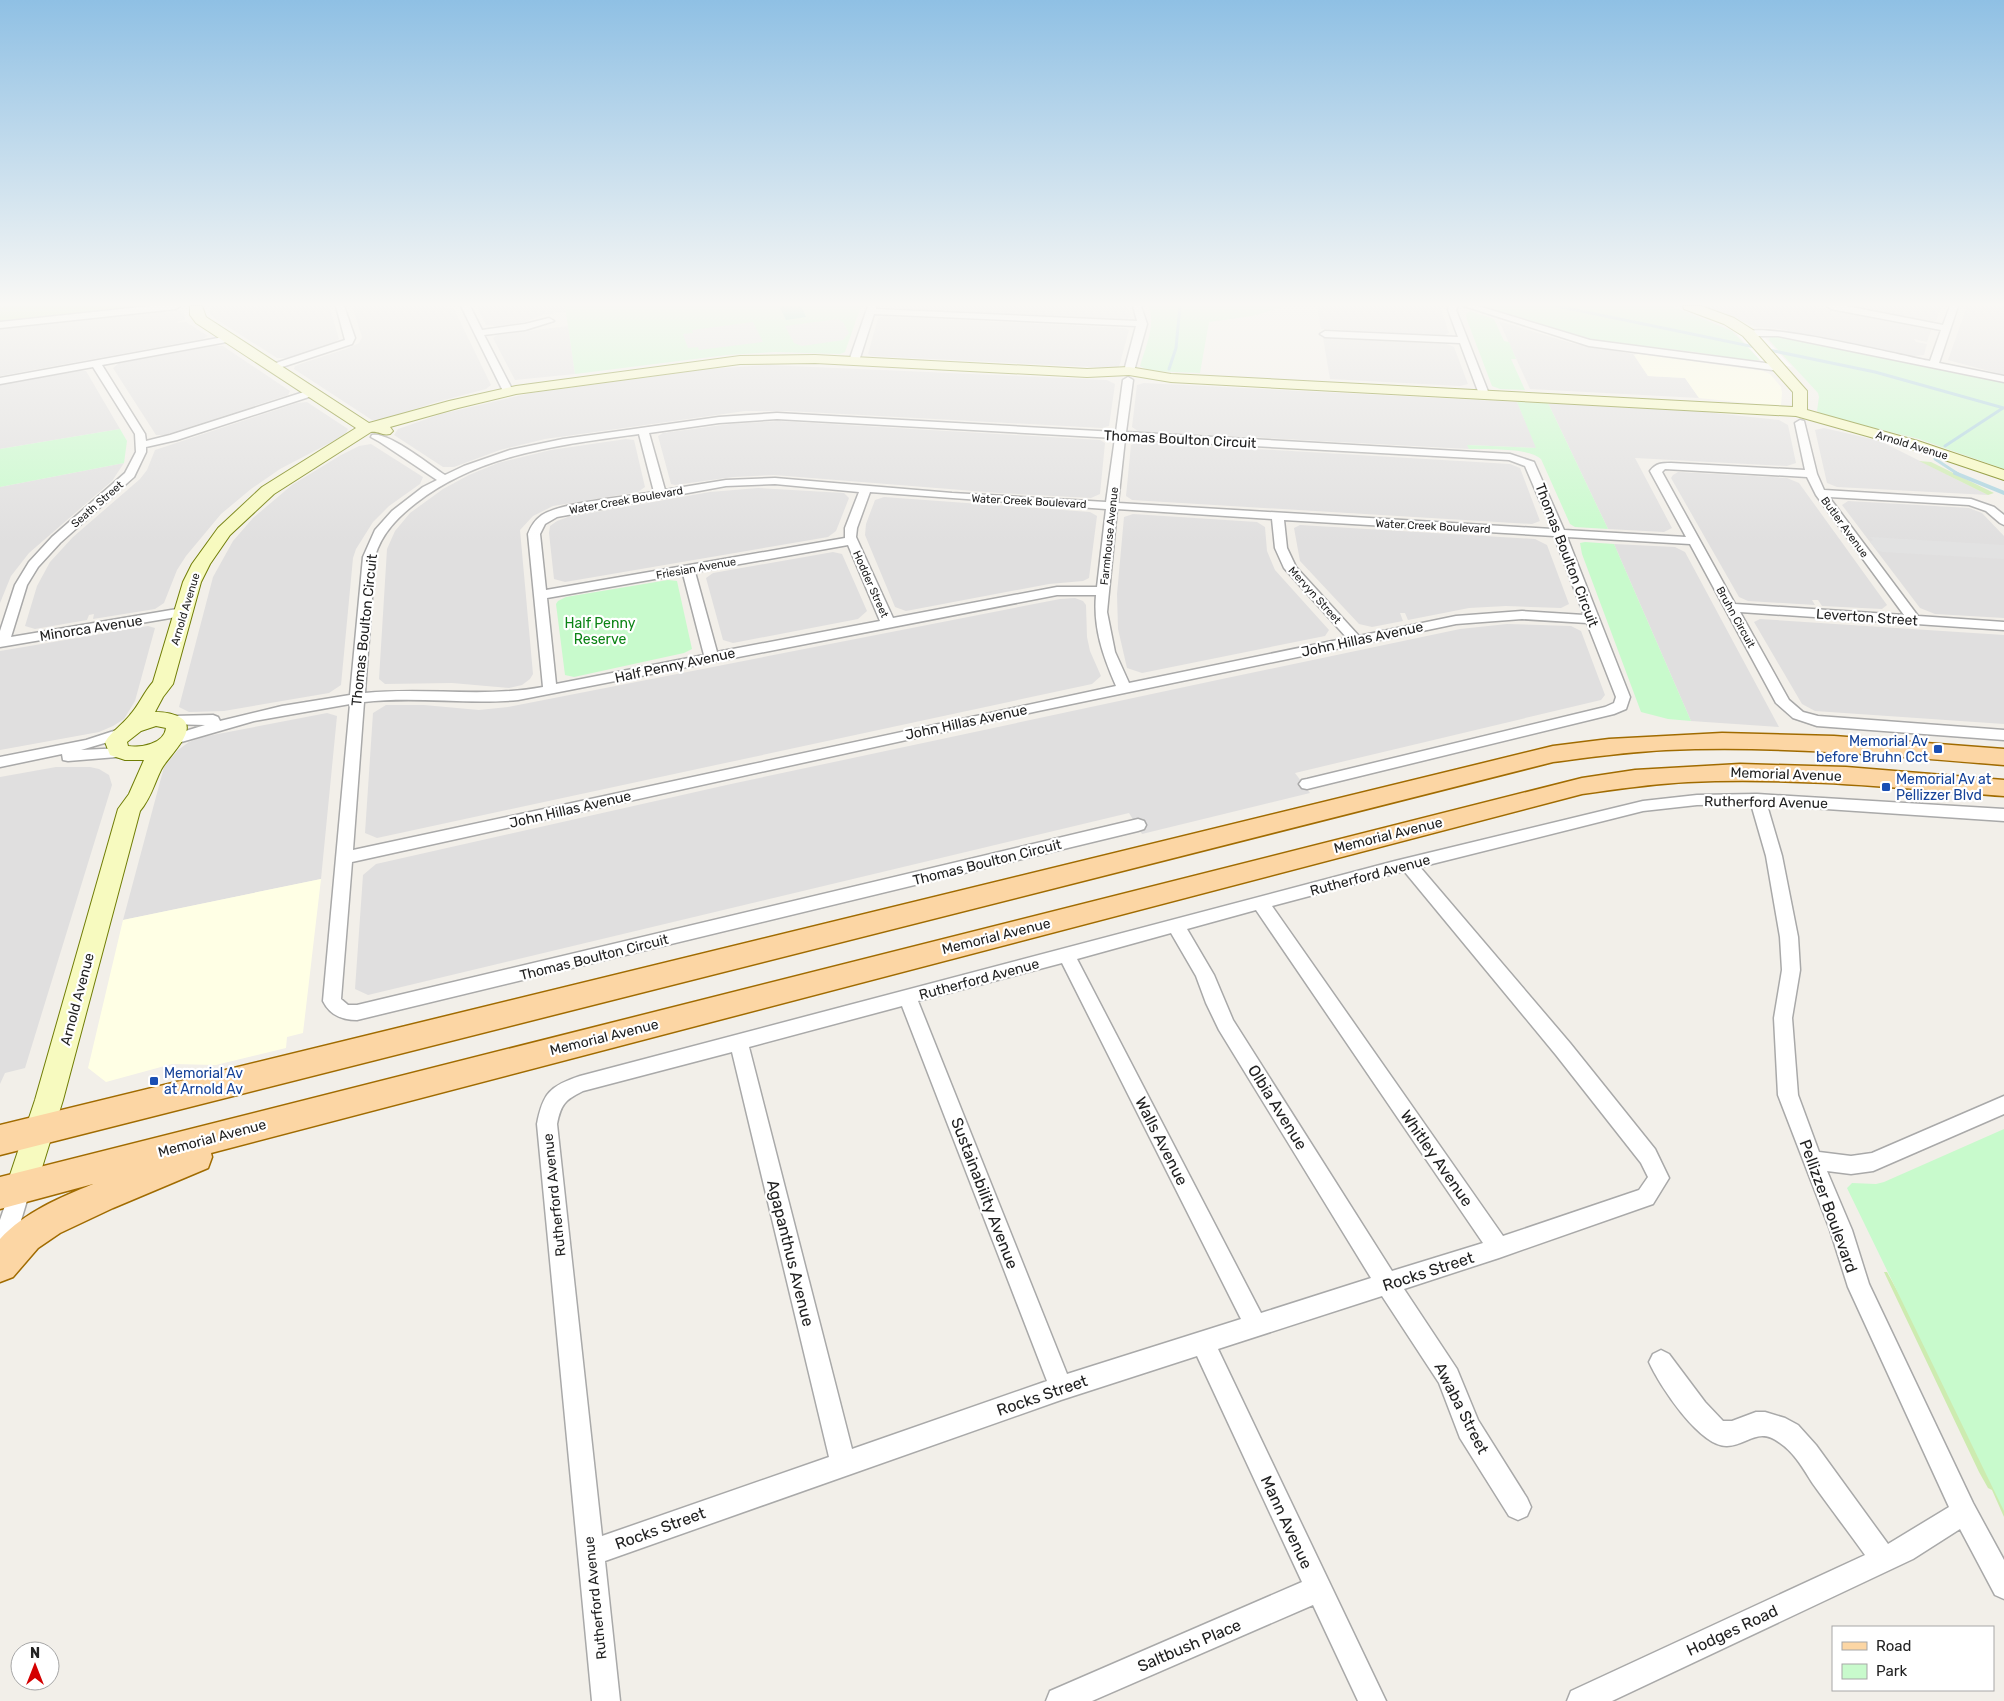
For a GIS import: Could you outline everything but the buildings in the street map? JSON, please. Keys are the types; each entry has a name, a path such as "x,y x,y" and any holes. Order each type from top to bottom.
{"main road":[{"path":"0,1140 1553,754 1649,742 1742,740 1831,744 2004,757"},
{"name":"Memorial Avenue","path":"11,1190 1582,786 1658,775 1766,772 1855,776 2004,788"},
{"path":"0,1265 26,1236 48,1222 140,1180 218,1148 257,1126"}],"street":[{"path":"110,385 138,431 142,445 173,438 311,393"},
{"path":"300,385 444,479"},
{"path":"505,385 508,391"},
{"name":"Arnold Avenue","path":"129,809 126,799 132,773 126,742 154,694 163,684 198,567 229,525 270,489 302,467 336,448 413,416 508,391 549,385"},
{"name":"Farmhouse Avenue","path":"1124,688 1113,667 1104,638 1101,612 1120,435 1128,385"},
{"name":"Arnold Avenue","path":"1315,385 1691,404 1749,410 1800,417 1848,427 1912,444 2004,475"},
{"path":"1481,385 1484,394"},
{"path":"1794,385 1800,393 1800,417"},
{"name":"Thomas Boulton Circuit","path":"1138,825 357,1013 348,1013 335,1006 332,1001 331,994 357,699 372,548 381,530 396,513 416,496 444,479 483,462 530,448 734,418 777,416 1516,458 1526,462 1533,467 1560,533 1622,698 1622,703 1616,709 1307,784"},
{"name":"Butler Avenue","path":"1800,417 1811,474 1820,493 1914,620"},
{"path":"643,430 660,494"},
{"name":"Seath Street","path":"1,642 21,586 33,565 56,540 130,475 139,460 142,445"},
{"name":"Bruhn Circuit","path":"1811,474 1672,466 1659,468 1656,471 1656,475 1783,703 1798,715 1817,721 2004,735"},
{"name":"Arnold Avenue","path":"1976,466 2004,479"},
{"name":"Water Creek Boulevard","path":"550,690 534,534 540,522 562,511 712,485 752,481 787,482 1112,506 1693,541"},
{"name":"Hodder Street","path":"866,489 851,528 851,541 888,623"},
{"path":"1820,493 1971,502 1990,508 2004,521"},
{"name":"Mervyn Street","path":"1278,516 1281,548 1290,568 1356,640"},
{"name":"Friesian Avenue","path":"540,595 851,541"},
{"path":"688,569 711,657"},
{"name":"Half Penny Avenue","path":"170,731 357,699 414,694 495,698 550,690 711,657 1057,591 1103,591"},
{"name":"Leverton Street","path":"1731,608 2004,626"},
{"name":"Minorca Avenue","path":"1,642 183,612"},
{"name":"John Hillas Avenue","path":"343,858 532,818 761,765 1456,620 1484,616 1522,615 1593,619"},
{"name":"Arnold Avenue","path":"11,1190 40,1130 129,809 139,797 151,767 170,731 165,709 167,692 163,684"},
{"path":"0,762 28,757 56,757 126,742 151,720 170,731 148,752 126,742"},
{"name":"Rutherford Avenue","path":"606,1701 547,1124 551,1104 564,1091 580,1084 1408,864 1643,806 1697,800 1757,799 2004,815"},
{"name":"Pellizzer Boulevard","path":"1757,799 1774,856 1789,937 1791,970 1783,1018 1788,1095 1841,1230 1859,1287 1964,1512 2004,1586"},
{"path":"1408,864 1563,1049 1648,1159 1659,1178 1646,1197 1498,1248"},
{"name":"Whitley Avenue","path":"1261,904 1498,1248"},
{"name":"Olbia Avenue","path":"1176,926 1206,975 1215,1003 1226,1024 1388,1285"},
{"name":"Walls Avenue","path":"1067,956 1256,1326"},
{"name":"Sustainability Avenue","path":"908,998 1061,1388"},
{"name":"Agapanthus Avenue","path":"739,1043 843,1463"},
{"path":"1812,1160 1851,1165 1873,1162 2004,1105"},
{"path":"0,1254 11,1190"},
{"name":"Rocks Street","path":"590,1553 1061,1388 1388,1285 1498,1248"},
{"name":"Awaba Street","path":"1388,1285 1449,1378 1469,1429 1518,1507"},
{"name":"Mann Avenue","path":"1203,1343 1372,1701"},
{"path":"1661,1362 1709,1425 1720,1433 1730,1434 1751,1424 1763,1423 1776,1427 1790,1435 1883,1558"},
{"name":"Hodges Road","path":"1581,1701 1883,1558 1904,1550 1964,1512"},
{"name":"Saltbush Place","path":"1060,1701 1318,1589"}],"shaded area":[{"path":"0,385 94,385 120,429 0,449"},
{"path":"124,385 282,385 290,391 288,395 165,435 156,435"},
{"path":"319,385 491,385 486,389 433,403 384,420 372,420"},
{"path":"587,385 1115,385 1109,426 1102,428 788,411 745,411 545,439 500,450 454,467 443,467 394,435 398,429 441,414 531,393"},
{"path":"1137,385 1191,385 1517,402 1537,448 1468,445 1469,449 1138,431 1132,427"},
{"path":"1528,385 1690,385 1699,398 1530,389"},
{"path":"1690,385 1780,385 1782,393 1781,405 1776,406 1699,398"},
{"path":"307,402 348,429 345,435 280,469 251,489 221,514 186,556 177,570 164,603 155,609 93,619 94,614 89,615 87,620 35,629 25,626 37,586 50,562 73,537 140,479 147,470 155,450 297,403"},
{"path":"1548,403 1695,411 1779,420 1788,425 1796,463 1787,466 1635,458 1672,528 1664,532 1608,529"},
{"path":"779,421 1100,440 1105,443 1100,494 1091,498 999,493 774,475 733,477 671,484 658,436 663,433 730,424"},
{"path":"1824,428 1880,441 1988,495 1837,487 1827,483 1815,430"},
{"path":"626,439 634,440 645,487 638,492 553,506 533,516 520,530 533,674 530,679 522,685 509,688 452,683 385,684 379,679 387,549 395,531 410,513 443,489 469,475 498,463 551,450"},
{"path":"1137,442 1510,464 1520,468 1540,521 1532,524 1132,500 1126,496 1131,445"},
{"path":"371,444 423,477 420,484 389,506 373,522 356,549 353,558 341,685 329,693 224,711 189,712 179,707 213,577 233,541 253,518 292,485 341,455 359,446"},
{"path":"124,463 112,481 29,553 11,576 0,603 0,487"},
{"path":"1678,472 1787,478 1799,483 1887,605 1882,609 1822,606 1818,600 1812,600 1815,605 1748,601 1739,597 1671,478"},
{"path":"758,488 844,493 849,498 836,531 828,537 565,582 554,579 549,533 550,526 557,521 568,517 710,492"},
{"path":"884,497 1090,512 1097,516 1089,578 1083,581 1049,584 906,611 895,607 865,535 866,524 875,500"},
{"path":"1848,501 1969,508 1982,513 2004,536 2004,618 1935,614 1920,608 1842,505"},
{"path":"1133,514 1257,522 1265,527 1267,551 1275,570 1329,630 1325,636 1142,673 1127,668 1118,629 1117,594 1124,517"},
{"path":"1300,525 1535,539 1547,545 1569,604 1561,608 1506,606 1469,608 1408,620 1405,613 1400,613 1403,621 1372,627 1359,624 1300,561 1294,528"},
{"path":"1870,537 2004,545 2004,559 1882,552 1877,550 1870,542 1873,540"},
{"path":"1614,544 1675,547 1685,552 1779,727 1691,721"},
{"path":"833,552 842,554 867,611 858,619 733,643 723,640 706,578 713,573"},
{"path":"1075,598 1083,601 1086,605 1087,637 1090,651 1101,676 1092,684 377,838 365,833 373,713 386,705 424,705 479,710 508,707 1060,599"},
{"path":"1760,619 2004,635 2004,724 1815,711 1802,704 1754,622"},
{"path":"1507,624 1571,626 1581,631 1605,695 1601,700 1295,773 1310,793 1142,834 1129,813 368,995 355,989 363,875 376,864 731,784 1222,679 1460,629"},
{"path":"148,626 155,628 135,701 124,719 99,732 0,750 0,651"},
{"path":"327,713 337,716 321,879 123,920 164,767 178,750 189,742 202,737"},
{"path":"56,767 90,767 99,769 109,775 112,785 25,1068 5,1073 0,1084 0,777"},
{"path":"321,879 303,1033 287,1037 286,1048 216,1065 172,1064 106,1082 88,1068 123,920"}],"green space":[{"path":"1523,385 1525,390 1500,389 1492,386"},
{"path":"1811,385 2004,385 2004,469 1919,439 1822,415 1817,411 1818,393"},
{"path":"1517,402 1548,403 1608,529 1575,527 1570,524 1541,459 1535,455 1496,449 1469,449 1467,445 1536,448"},
{"path":"120,429 127,441 124,463 0,487 0,449"},
{"path":"1919,461 1931,462 1994,493 1988,495"},
{"path":"1580,543 1614,544 1691,721 1668,719 1641,712 1582,554"},
{"name":"Half Penny Reserve","path":"668,580 677,581 692,649 684,653 574,677 565,675 556,604 558,601 566,597"},
{"path":"2004,1129 2004,1511 1847,1188 1852,1183 1876,1184 1884,1182"},
{"path":"1884,1272 1887,1272 2004,1484 2004,1517 1992,1490 1988,1488 1979,1472"}],"waterway":[{"path":"1923,385 2004,408"},
{"path":"1945,446 2003,408"},
{"path":"1935,459 1958,474"},
{"path":"1955,473 2004,493"}],"place":[{"name":"Memorial Av before Bruhn Cct","path":"1938,749"},
{"name":"Memorial Av at Pellizzer Blvd","path":"1886,787"},
{"name":"Memorial Av at Arnold Av","path":"154,1081"}]}
